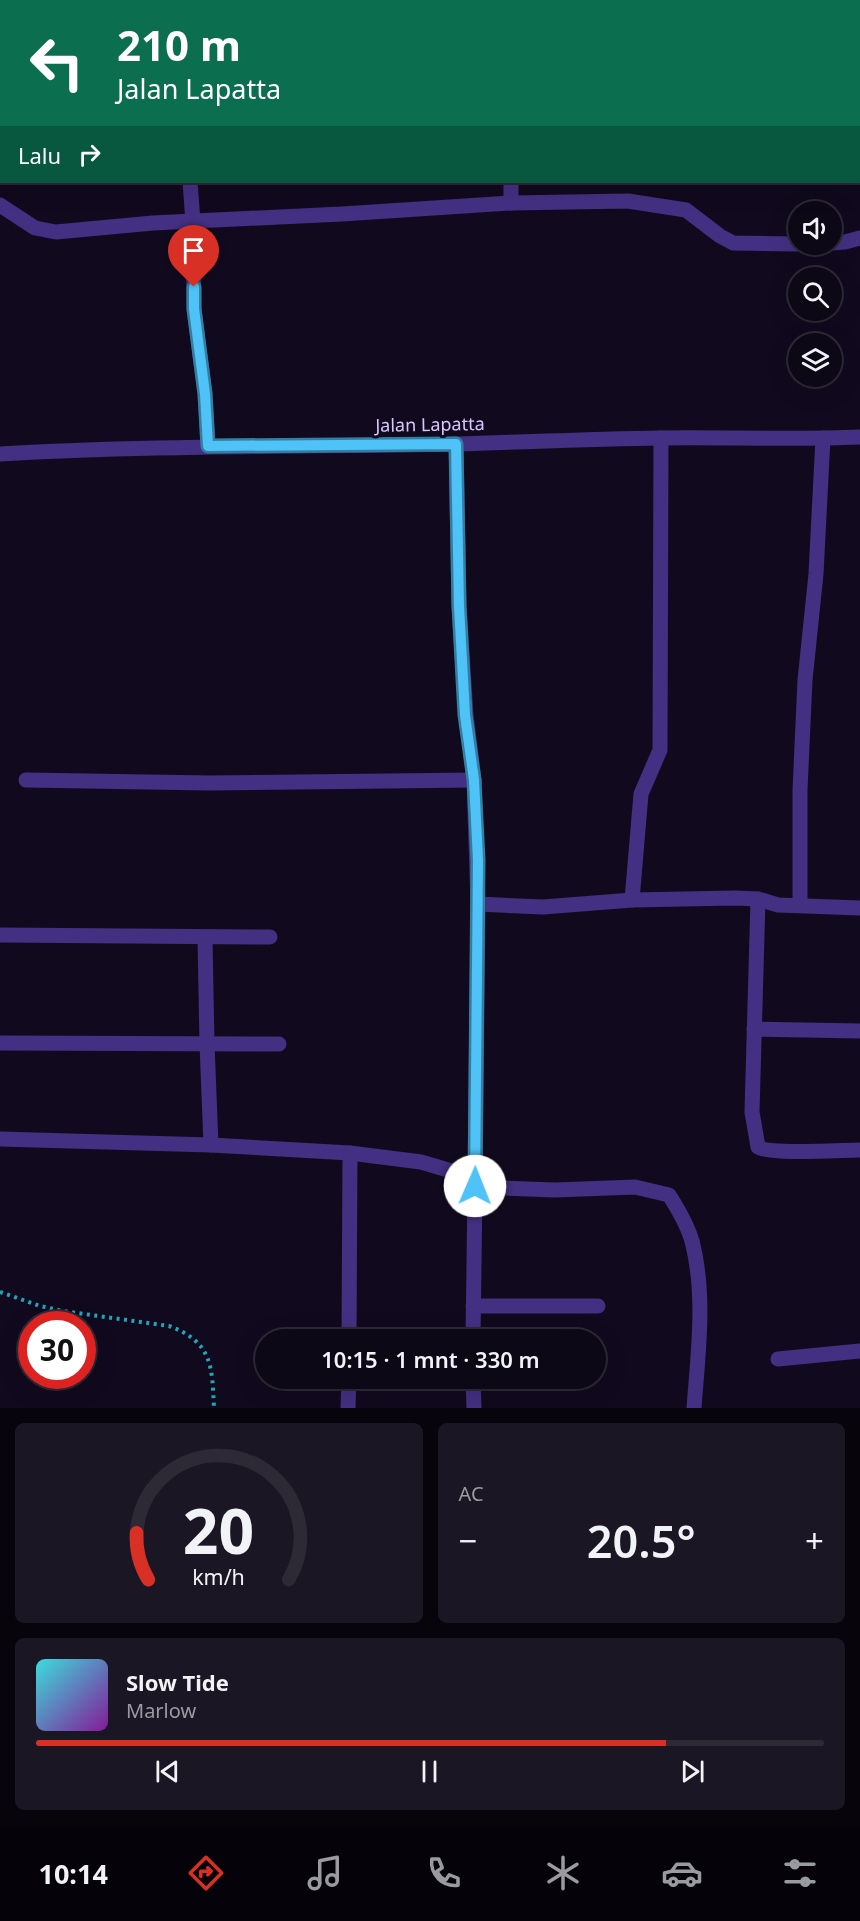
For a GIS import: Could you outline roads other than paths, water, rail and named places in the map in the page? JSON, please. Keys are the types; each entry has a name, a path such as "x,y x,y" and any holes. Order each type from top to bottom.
{"street":[{"path":"190,183 194,309 205,394 208,446"},
{"path":"511,183 511,203"},
{"path":"0,205 35,228 56,232 153,224 511,203 638,202 686,210 720,236 734,243 788,244"},
{"path":"842,242 860,238"},
{"name":"Jalan Lapatta","path":"0,454 100,448 456,444 661,438 860,437"},
{"path":"632,900 640,794 660,750 661,438"},
{"path":"800,905 800,790 805,680 816,574 823,438"},
{"path":"456,444 459,606 465,715 474,780 478,904 473,1329"},
{"path":"26,780 209,783 474,780"},
{"path":"478,904 543,907 707,897 758,899 778,905 860,908"},
{"path":"758,899 752,1112 758,1147 787,1150 860,1150"},
{"path":"0,935 270,937"},
{"path":"205,938 211,1145"},
{"path":"754,1029 860,1031"},
{"path":"0,1044 279,1044"},
{"path":"0,1139 211,1145 350,1153 421,1162 475,1182 555,1190 635,1187 669,1195 692,1241 696,1273 700,1311 694,1408"},
{"path":"349,1329 350,1153"},
{"path":"472,1306 598,1306"},
{"path":"778,1359 860,1351"},
{"path":"348,1408 349,1389"},
{"path":"473,1389 474,1408"}]}
